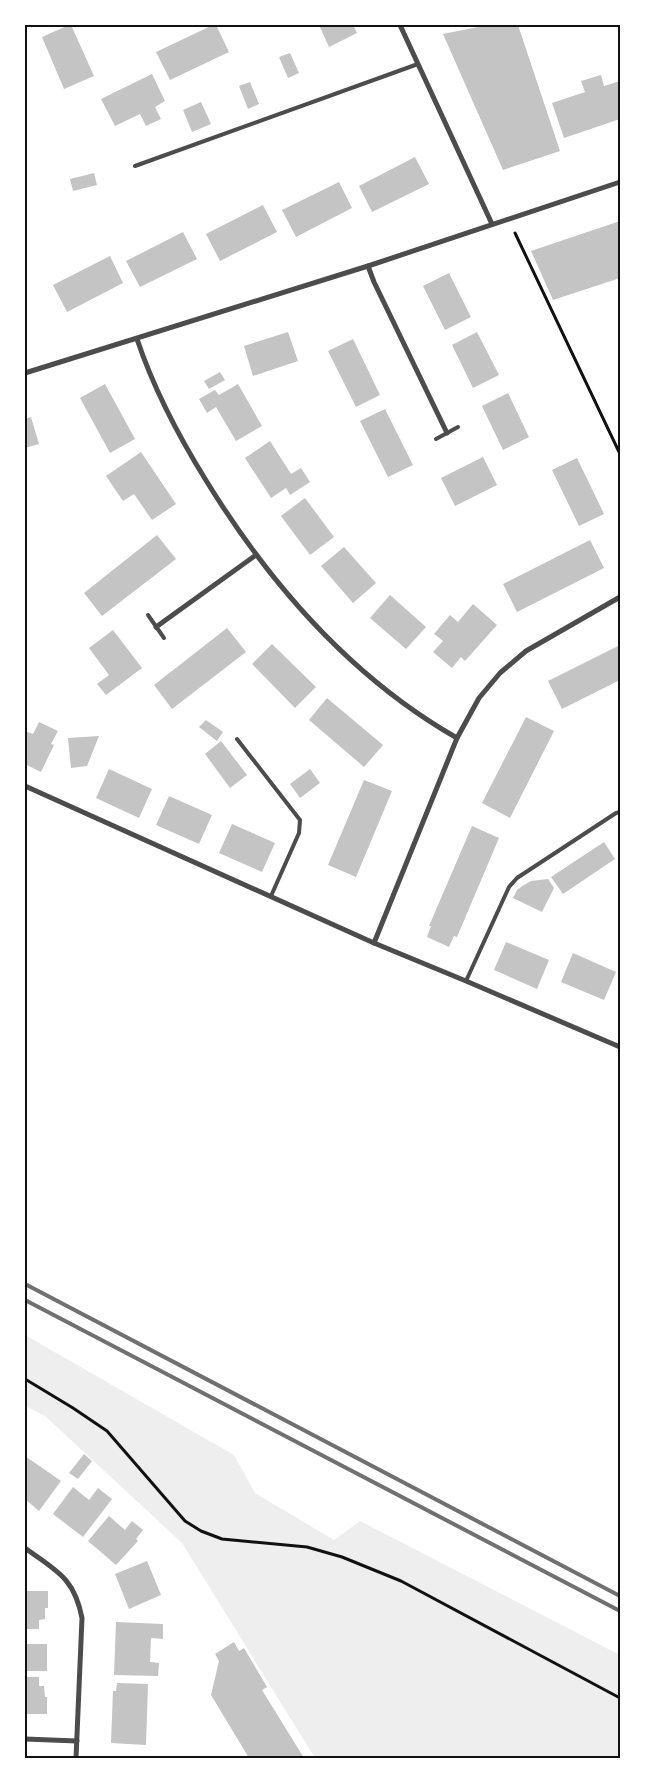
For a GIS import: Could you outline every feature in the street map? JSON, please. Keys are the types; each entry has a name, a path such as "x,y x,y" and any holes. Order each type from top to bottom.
{"street":[{"path":"400,25 492,224"},
{"path":"25,373 368,266 620,182"},
{"path":"368,266 447,433"},
{"path":"137,339 165,409 224,509 256,555 311,621 344,653 405,705 457,738"},
{"path":"156,626 256,555"},
{"path":"374,943 457,738 478,698 500,673 526,650 620,597"},
{"path":"25,786 374,943 620,1047"},
{"path":"25,1548 65,1578 79,1604 82,1618 76,1758"},
{"path":"25,1739 76,1741"}],"lane":[{"path":"134,166 418,64"},
{"path":"436,439 458,428"},
{"path":"148,615 164,638"},
{"path":"237,739 300,820 299,833 270,896"},
{"path":"466,981 509,887 517,878 620,812"}],"path":[{"path":"508,219 620,454"},
{"path":"25,1379 74,1408 107,1431 185,1522 201,1531 222,1539 307,1547 342,1557 401,1581 620,1698"}],"shaded area":[{"path":"25,1335 234,1455 255,1493 334,1540 360,1521 620,1655 620,1758 315,1758 182,1543 45,1416 25,1406"}],"building":[{"path":"71,25 94,76 64,89 42,37"},
{"path":"216,25 229,52 170,80 156,52"},
{"path":"319,25 353,25 357,33 329,47"},
{"path":"488,25 518,25 560,151 503,170 443,34"},
{"path":"290,53 299,73 288,78 279,57"},
{"path":"152,74 165,101 155,107 161,119 146,126 140,114 115,126 101,99"},
{"path":"601,75 604,86 620,81 620,119 564,138 552,103 585,92 581,81"},
{"path":"250,82 259,104 248,109 239,86"},
{"path":"201,102 211,124 192,132 183,110"},
{"path":"415,157 429,184 372,212 359,186"},
{"path":"94,173 97,185 73,191 70,179"},
{"path":"339,182 352,208 296,237 282,210"},
{"path":"263,205 277,232 220,261 206,234"},
{"path":"620,221 620,278 553,300 531,251"},
{"path":"183,232 197,259 140,287 126,261"},
{"path":"110,256 123,283 67,312 53,285"},
{"path":"449,273 471,317 445,330 423,286"},
{"path":"288,332 298,361 253,376 244,346"},
{"path":"477,332 499,375 473,388 452,345"},
{"path":"353,339 380,395 356,407 328,351"},
{"path":"220,372 225,380 209,389 204,381"},
{"path":"105,384 135,439 110,453 80,398"},
{"path":"238,384 262,426 236,441 216,407 207,413 199,399 215,390 219,395"},
{"path":"508,393 529,437 503,450 482,406"},
{"path":"385,409 413,465 388,477 360,421"},
{"path":"31,417 39,444 25,448 25,419"},
{"path":"270,441 291,474 301,468 310,482 290,495 286,488 271,498 245,458"},
{"path":"141,452 176,504 152,520 134,494 123,501 106,476"},
{"path":"483,457 497,485 455,506 441,478"},
{"path":"577,458 604,514 579,526 552,470"},
{"path":"305,498 334,537 310,555 281,516"},
{"path":"157,535 176,559 102,616 84,593"},
{"path":"590,540 604,568 517,612 503,584"},
{"path":"344,547 376,583 353,603 321,566"},
{"path":"390,595 426,627 406,649 370,618"},
{"path":"473,604 497,625 465,661 461,657 452,668 433,652 443,641 434,634 450,615 458,622"},
{"path":"227,628 246,652 172,709 154,685"},
{"path":"113,630 142,668 106,695 97,684 109,675 89,648"},
{"path":"272,644 316,687 295,708 252,664"},
{"path":"620,645 620,680 562,709 548,681"},
{"path":"327,698 383,745 364,767 309,720"},
{"path":"526,717 554,731 510,818 482,803"},
{"path":"206,720 223,732 217,741 199,727"},
{"path":"39,722 58,731 51,744 54,745 41,772 25,764 25,731 33,734"},
{"path":"99,736 87,766 71,768 68,738"},
{"path":"221,741 247,775 230,788 205,754"},
{"path":"109,769 152,789 139,818 96,798"},
{"path":"310,769 320,783 300,798 290,784"},
{"path":"364,780 392,791 356,877 328,865"},
{"path":"169,796 212,815 199,844 156,825"},
{"path":"232,824 275,843 262,872 219,853"},
{"path":"472,826 499,838 457,937 454,936 449,947 427,937 431,926 429,926"},
{"path":"604,842 615,859 563,894 551,877"},
{"path":"548,879 554,888 542,912 513,898 517,890 531,881"},
{"path":"506,942 549,960 537,989 494,970"},
{"path":"573,953 616,972 604,1000 561,982"},
{"path":"84,1454 92,1461 78,1479 69,1473"},
{"path":"25,1456 61,1481 39,1511 25,1499"},
{"path":"73,1487 89,1500 98,1488 112,1499 83,1537 53,1514"},
{"path":"109,1516 125,1530 132,1521 143,1530 136,1539 138,1541 116,1565 88,1541"},
{"path":"147,1561 161,1595 129,1609 115,1574"},
{"path":"25,1591 48,1591 48,1608 45,1608 45,1619 39,1620 39,1629 25,1629"},
{"path":"116,1622 163,1624 163,1639 151,1638 150,1662 159,1663 158,1676 114,1675"},
{"path":"234,1642 239,1651 244,1648 267,1687 262,1690 304,1758 249,1758 211,1695 219,1661 215,1654"},
{"path":"25,1644 47,1644 47,1671 25,1671"},
{"path":"25,1677 39,1677 39,1686 44,1686 45,1697 47,1697 47,1714 25,1714"},
{"path":"117,1683 148,1684 146,1745 111,1743 113,1691 116,1691"}],"railway":[{"path":"25,1284 620,1596"},
{"path":"25,1300 620,1611"}]}
